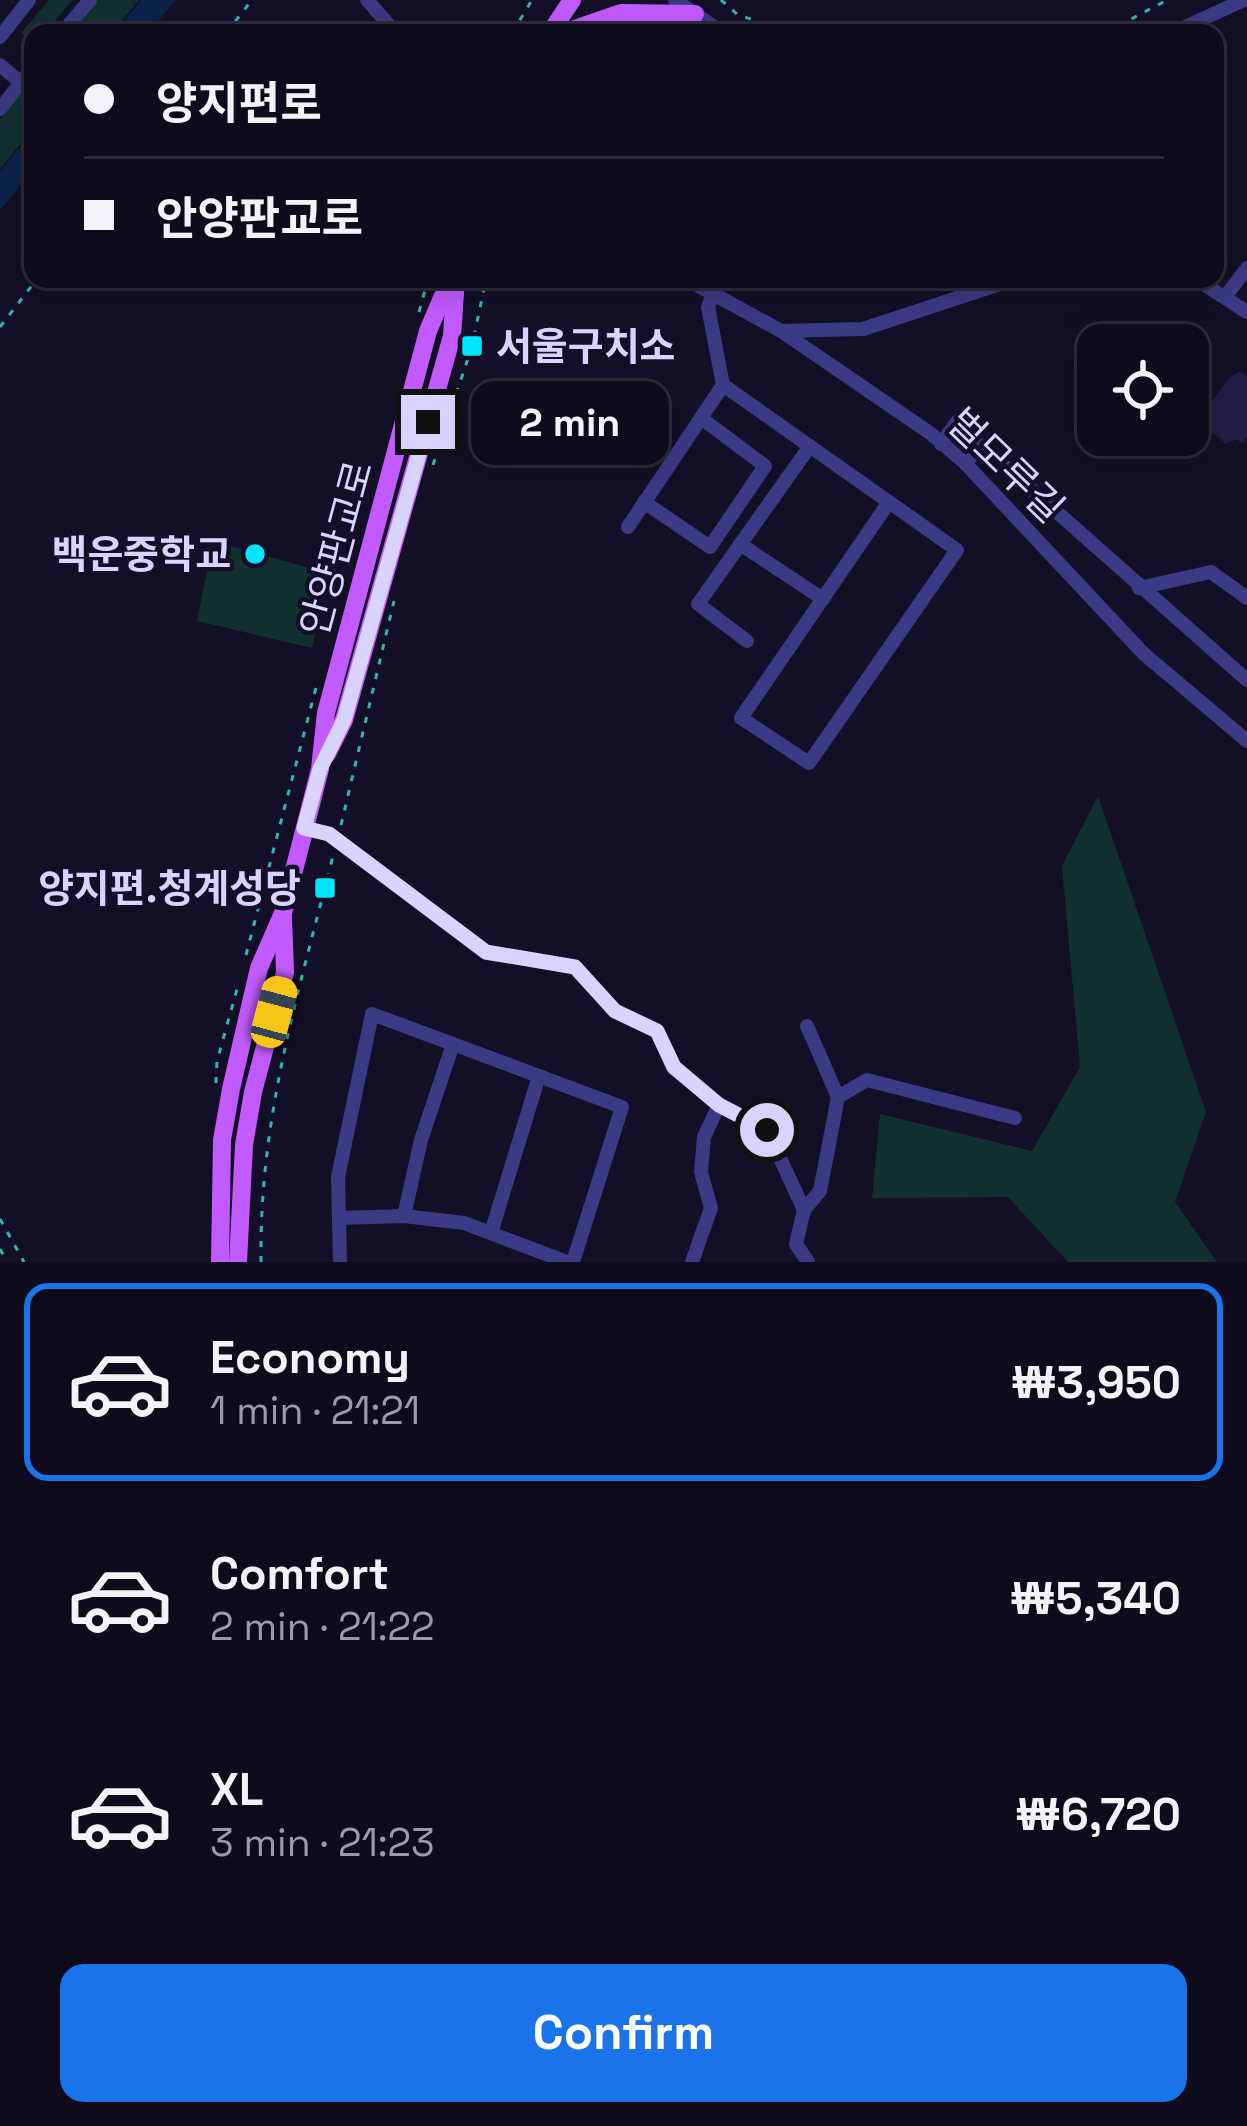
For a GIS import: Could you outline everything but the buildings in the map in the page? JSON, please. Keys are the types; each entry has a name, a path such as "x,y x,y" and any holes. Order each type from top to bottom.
{"main road":[{"path":"589,24 621,13 691,7"},
{"name":"안양판교로","path":"220,1262 222,1141 259,968 283,913 320,769 326,712 422,353 449,288"},
{"name":"안양판교로","path":"238,1262 244,1145 285,972 283,913"}],"street":[{"path":"0,38 28,0"},
{"path":"70,24 90,0"},
{"path":"367,0 388,24"},
{"path":"675,0 691,7"},
{"path":"1192,24 1244,0"},
{"path":"0,65 20,82"},
{"path":"0,109 24,77"},
{"path":"1225,297 1247,268"},
{"name":"벌모루길","path":"702,288 781,331 964,463 1144,654 1247,740"},
{"path":"781,331 863,329 988,288"},
{"path":"1210,288 1247,311"},
{"path":"712,294 707,307 723,385 810,446 957,550 809,763 741,718 889,502"},
{"path":"628,526 723,385"},
{"path":"644,502 710,547 765,466 700,418"},
{"path":"941,444 959,419"},
{"path":"964,463 981,445 1247,680"},
{"path":"747,641 698,604 810,446"},
{"path":"740,544 823,598"},
{"path":"1139,589 1211,572 1247,598"},
{"path":"304,828 329,834 486,952 575,967 615,1011 657,1031 674,1067 719,1105 767,1130 804,1210"},
{"path":"339,1218 404,1216 464,1222 570,1262 622,1107 372,1014 338,1177 340,1262"},
{"path":"807,1026 838,1096 820,1191 804,1210 796,1244 808,1262"},
{"path":"404,1216 421,1140 453,1044"},
{"path":"491,1233 539,1076"},
{"path":"838,1096 868,1081 1015,1118"},
{"path":"692,1262 711,1208 700,1172 704,1137 719,1105"}],"path":[{"path":"233,24 252,0"},
{"path":"721,0 737,14 764,24"},
{"path":"1122,24 1167,0"},
{"path":"0,327 30,288"},
{"path":"416,323 426,288"},
{"path":"430,474 472,346 484,288"},
{"path":"261,1262 260,1218 271,1106 394,602"},
{"path":"247,953 323,661"},
{"path":"216,1082 217,1061 241,975"},
{"path":"0,1219 25,1262"},
{"path":"0,1250 7,1262"}],"green space":[{"path":"49,0 72,0 52,24 29,24"},
{"path":"98,0 139,0 119,24 78,24"},
{"path":"24,89 24,140 0,169 0,120"},
{"path":"213,541 328,573 312,648 197,621"},
{"path":"1098,796 1206,1112 1175,1202 1217,1262 1068,1262 1008,1197 872,1198 880,1114 1032,1151 1080,1067 1062,866"}],"water":[{"path":"141,0 176,0 156,24 121,24"},
{"path":"24,142 24,181 0,210 0,171"}],"place":[{"name":"서울구치소","path":"472,346"},
{"name":"백운중학교","path":"255,554"},
{"name":"양지편.청계성당","path":"325,888"}],"route":[{"path":"428,422 344,720 320,769 304,828 329,834 486,952 575,967 615,1011 657,1031 674,1067 719,1105 767,1130"}]}
